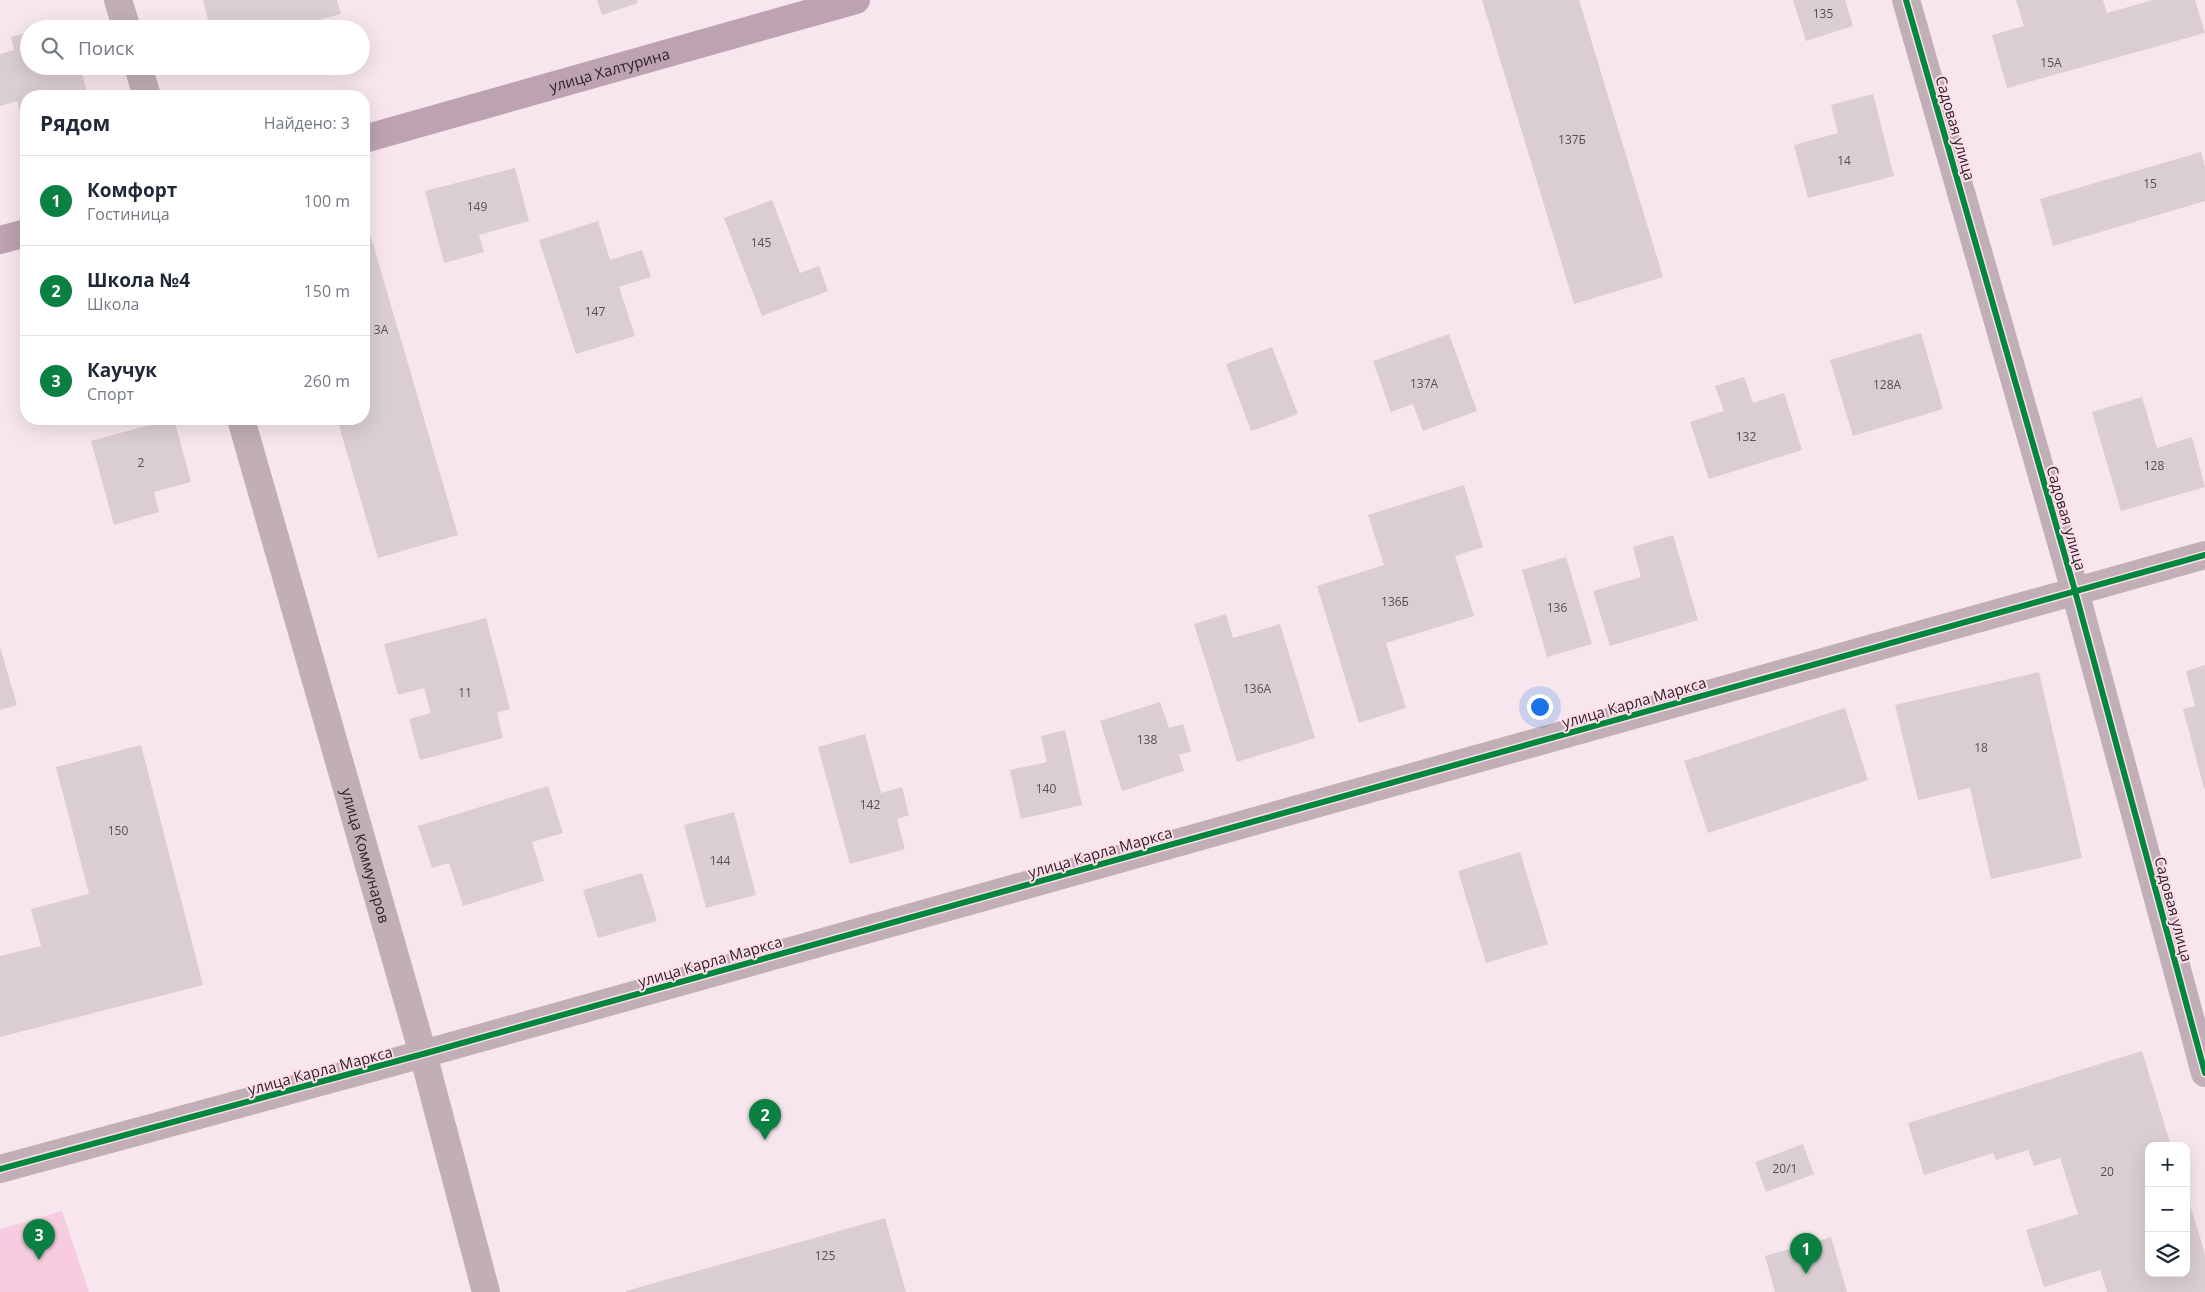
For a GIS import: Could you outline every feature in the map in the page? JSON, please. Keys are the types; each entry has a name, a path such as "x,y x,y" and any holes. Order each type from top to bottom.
{"main road":[{"name":"улица Халтурина","path":"370,137 856,0"},
{"path":"0,240 20,235"}],"street":[{"path":"118,0 124,20"},
{"name":"Садовая улица","path":"1906,0 2075,591 2205,1074"},
{"path":"141,75 145,90"},
{"name":"улица Коммунаров","path":"243,425 423,1054 486,1292"},
{"name":"улица Карла Маркса","path":"0,1169 423,1054 2205,555"}],"shaded area":[{"path":"62,1211 89,1292 0,1292 0,1229"}],"building":[{"path":"203,0 337,0 341,14 319,20 208,20"},
{"path":"597,0 637,0 638,3 602,15"},
{"path":"1482,0 1579,0 1663,277 1574,304"},
{"path":"1793,0 1845,0 1853,26 1806,41"},
{"path":"2016,0 2103,0 2107,13 2153,0 2195,0 2205,33 2007,88 1992,35 2024,26"},
{"path":"20,34 20,75 82,75 86,90 20,90 20,114 17,101 0,106 0,54 14,50 11,37"},
{"path":"1873,94 1894,176 1808,198 1794,145 1838,133 1831,105"},
{"path":"2201,152 2205,167 2205,201 2053,246 2040,199"},
{"path":"515,168 529,221 479,235 484,252 444,263 425,191"},
{"path":"772,200 800,273 819,266 828,291 762,316 724,218"},
{"path":"598,221 610,260 642,250 651,277 619,287 635,336 576,354 539,240"},
{"path":"370,237 458,535 378,558 339,425 370,425"},
{"path":"1921,333 1943,409 1853,436 1830,360"},
{"path":"1449,334 1477,411 1423,431 1413,404 1391,412 1373,361"},
{"path":"1272,347 1298,414 1251,431 1226,364"},
{"path":"1744,377 1753,403 1784,393 1802,450 1709,479 1690,422 1724,411 1715,386"},
{"path":"2142,397 2157,448 2192,437 2205,487 2121,511 2092,412"},
{"path":"149,425 176,425 191,482 154,492 159,512 114,525 91,441"},
{"path":"1464,485 1483,547 1455,556 1474,616 1386,643 1406,708 1359,723 1317,586 1384,565 1368,515"},
{"path":"1673,535 1698,620 1610,646 1593,591 1641,577 1633,547"},
{"path":"1566,557 1592,644 1547,657 1522,570"},
{"path":"1226,614 1233,638 1280,624 1315,738 1237,762 1194,624"},
{"path":"486,618 510,709 497,713 503,738 420,760 409,719 431,713 424,688 398,695 384,644"},
{"path":"0,647 17,705 0,710"},
{"path":"2205,665 2204,788 2183,709 2195,706 2186,671"},
{"path":"2039,672 2082,858 1991,879 1970,788 1918,800 1895,705"},
{"path":"1160,702 1169,728 1183,724 1191,751 1179,755 1184,771 1122,791 1100,721"},
{"path":"1845,708 1868,780 1708,833 1684,761"},
{"path":"1065,730 1082,805 1021,819 1010,770 1047,762 1041,736"},
{"path":"865,734 881,793 902,787 909,815 897,819 905,849 850,864 818,747"},
{"path":"141,745 203,985 0,1037 0,956 41,946 31,909 89,894 56,767"},
{"path":"548,786 563,833 532,842 544,881 463,906 449,863 432,868 418,826"},
{"path":"734,812 756,895 706,908 684,825"},
{"path":"1520,852 1548,944 1486,963 1458,871"},
{"path":"642,873 657,921 598,938 583,890"},
{"path":"2142,1051 2170,1142 2145,1142 2145,1277 2190,1277 2190,1205 2205,1254 2205,1292 2107,1292 2100,1270 2044,1287 2026,1230 2078,1214 2060,1158 2034,1166 2028,1150 1996,1160 1993,1153 1924,1175 1908,1123"},
{"path":"1803,1144 1814,1174 1766,1192 1755,1162"},
{"path":"885,1218 906,1292 626,1292 626,1291"},
{"path":"1831,1237 1847,1292 1775,1292 1765,1256"}],"cycle path":[{"path":"1906,0 2075,591 2205,1073"},
{"path":"0,1169 423,1054 2205,555"}],"place":[{"name":"Школа №4","path":"765,1140"},
{"name":"Каучук","path":"39,1260"},
{"name":"Комфорт","path":"1806,1274"}]}
